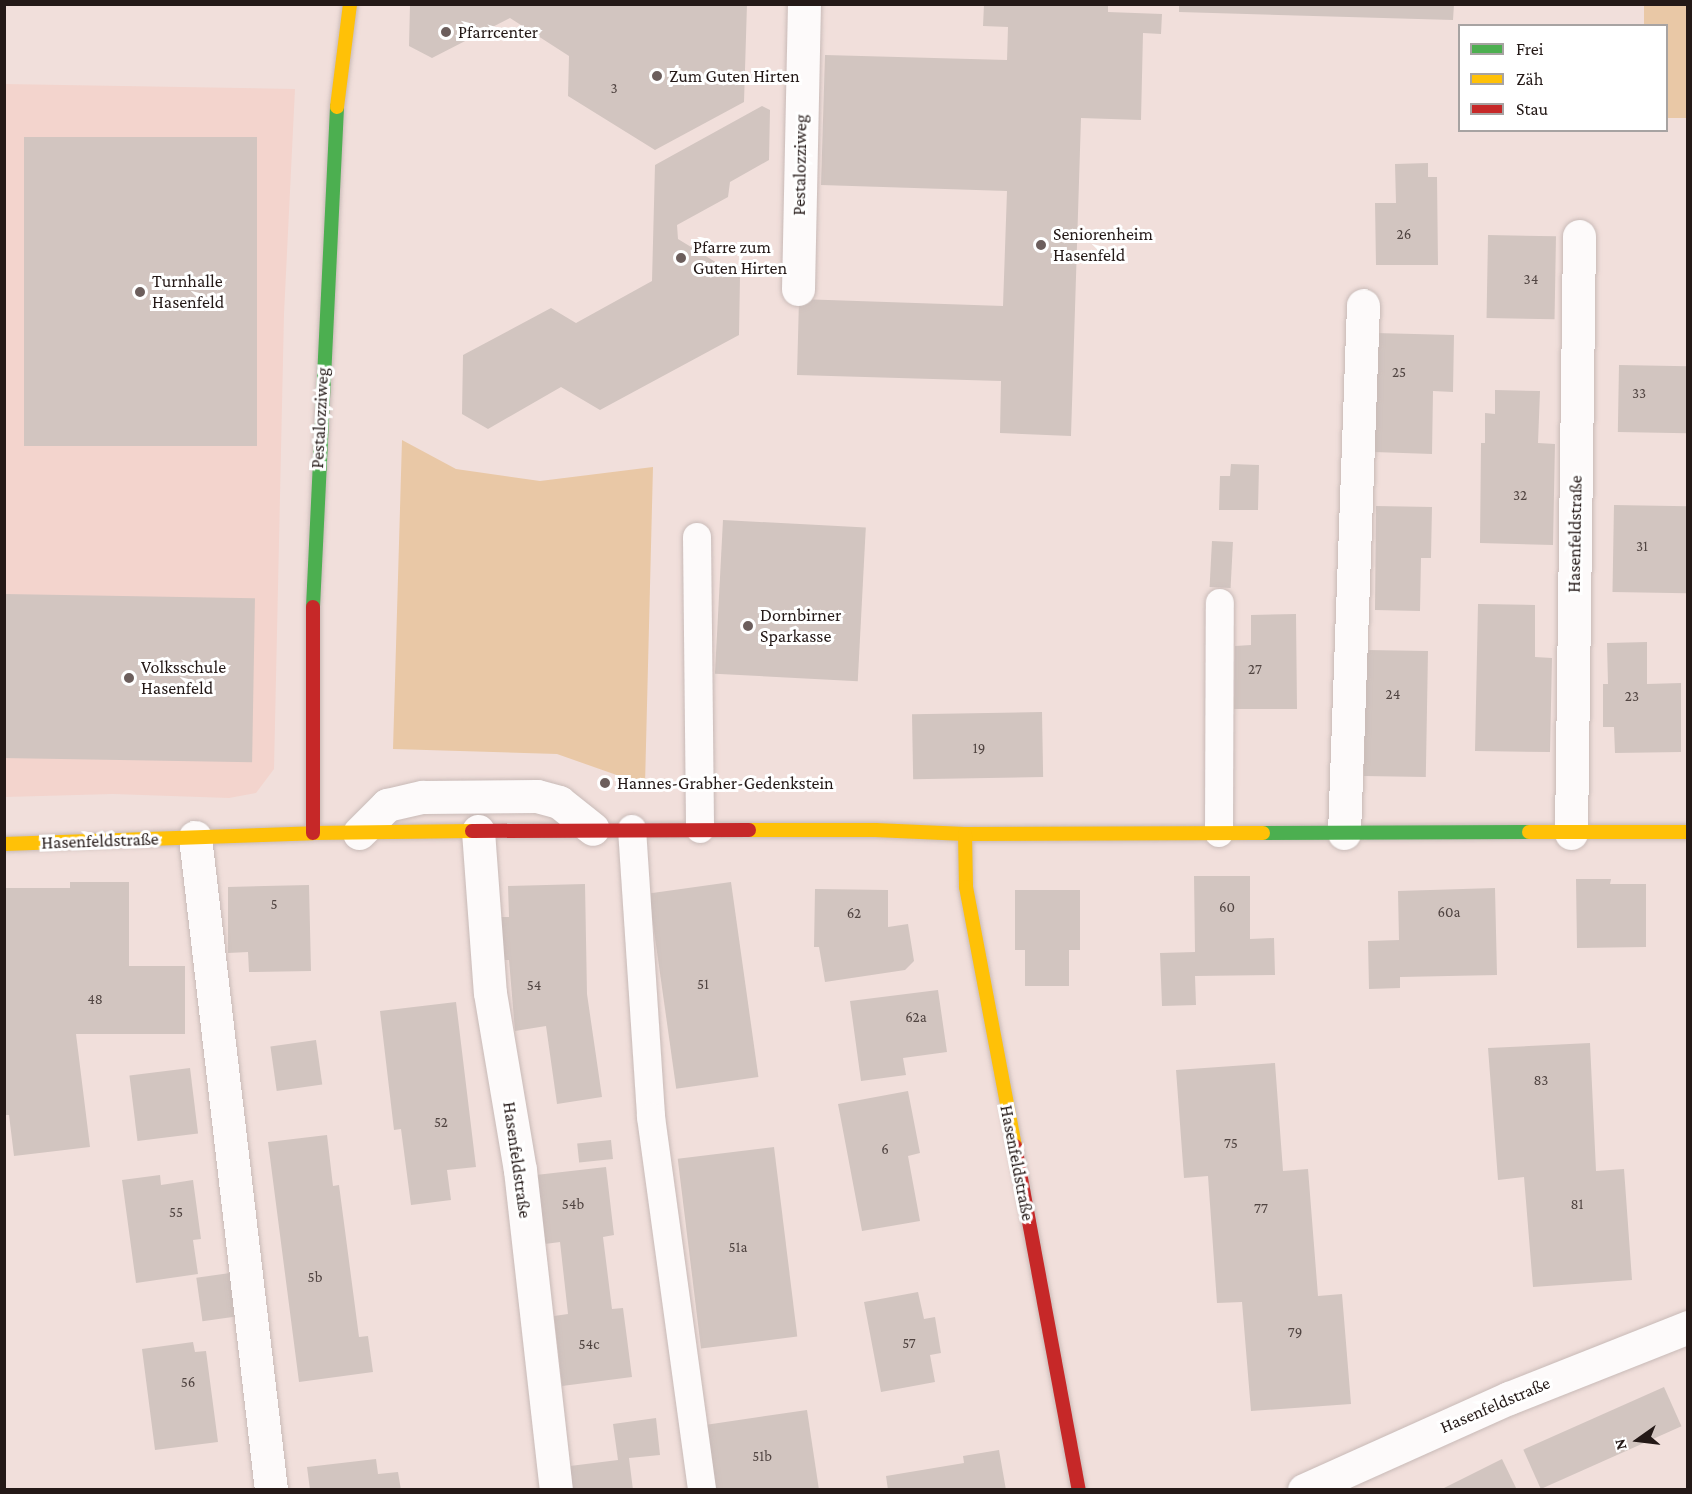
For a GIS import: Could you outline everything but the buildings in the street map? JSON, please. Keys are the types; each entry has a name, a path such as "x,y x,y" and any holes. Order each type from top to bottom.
{"street":[{"name":"Pestalozziweg","path":"313,833 312,569 334,129 350,4"},
{"name":"Pestalozziweg","path":"798,289 804,4"},
{"name":"Hasenfeldstraße","path":"1571,833 1579,236"},
{"path":"1344,833 1362,305"},
{"path":"359,833 387,805 423,797 537,796 559,802 593,829"},
{"name":"Hasenfeldstraße","path":"4,844 313,833 593,829 875,830 965,834 1688,832"},
{"name":"Hasenfeldstraße","path":"478,831 490,993 520,1170 556,1490"},
{"name":"Hasenfeldstraße","path":"965,834 968,898 1079,1490"},
{"path":"195,837 271,1490"},
{"name":"Hasenfeldstraße","path":"1305,1490 1509,1398 1688,1327"}],"lane":[{"path":"697,537 700,829"},
{"path":"1219,833 1220,603"},
{"path":"632,829 651,1117 702,1490"}],"shaded area":[{"path":"1644,5 1687,5 1687,118 1668,118 1668,24 1644,24"},
{"path":"4,84 295,89 284,314 274,769 256,793 229,798 113,794 5,797"},
{"path":"402,440 456,469 540,481 653,467 645,785 557,754 393,749"}],"traffic: fast":[{"path":"313,607 337,107"},
{"path":"1263,833 1529,832"}],"traffic: slow":[{"path":"337,107 350,4"},
{"path":"749,830 875,830 965,834 1263,833"},
{"path":"4,844 313,833 472,831"},
{"path":"1529,832 1688,832"},
{"path":"965,834 966,887 1015,1146"}],"traffic: jam":[{"path":"313,607 313,833"},
{"path":"472,831 749,830"},
{"path":"1015,1146 1079,1490"}],"place":[{"name":"Pfarrcenter","path":"446,32"},
{"name":"Zum Guten Hirten","path":"657,76"},
{"name":"Seniorenheim Hasenfeld","path":"1041,245"},
{"name":"Pfarre zum Guten Hirten","path":"681,258"},
{"name":"Turnhalle Hasenfeld","path":"140,292"},
{"name":"Dornbirner Sparkasse","path":"748,626"},
{"name":"Volksschule Hasenfeld","path":"129,678"},
{"name":"Hannes-Grabher-Gedenkstein","path":"605,783"}]}
